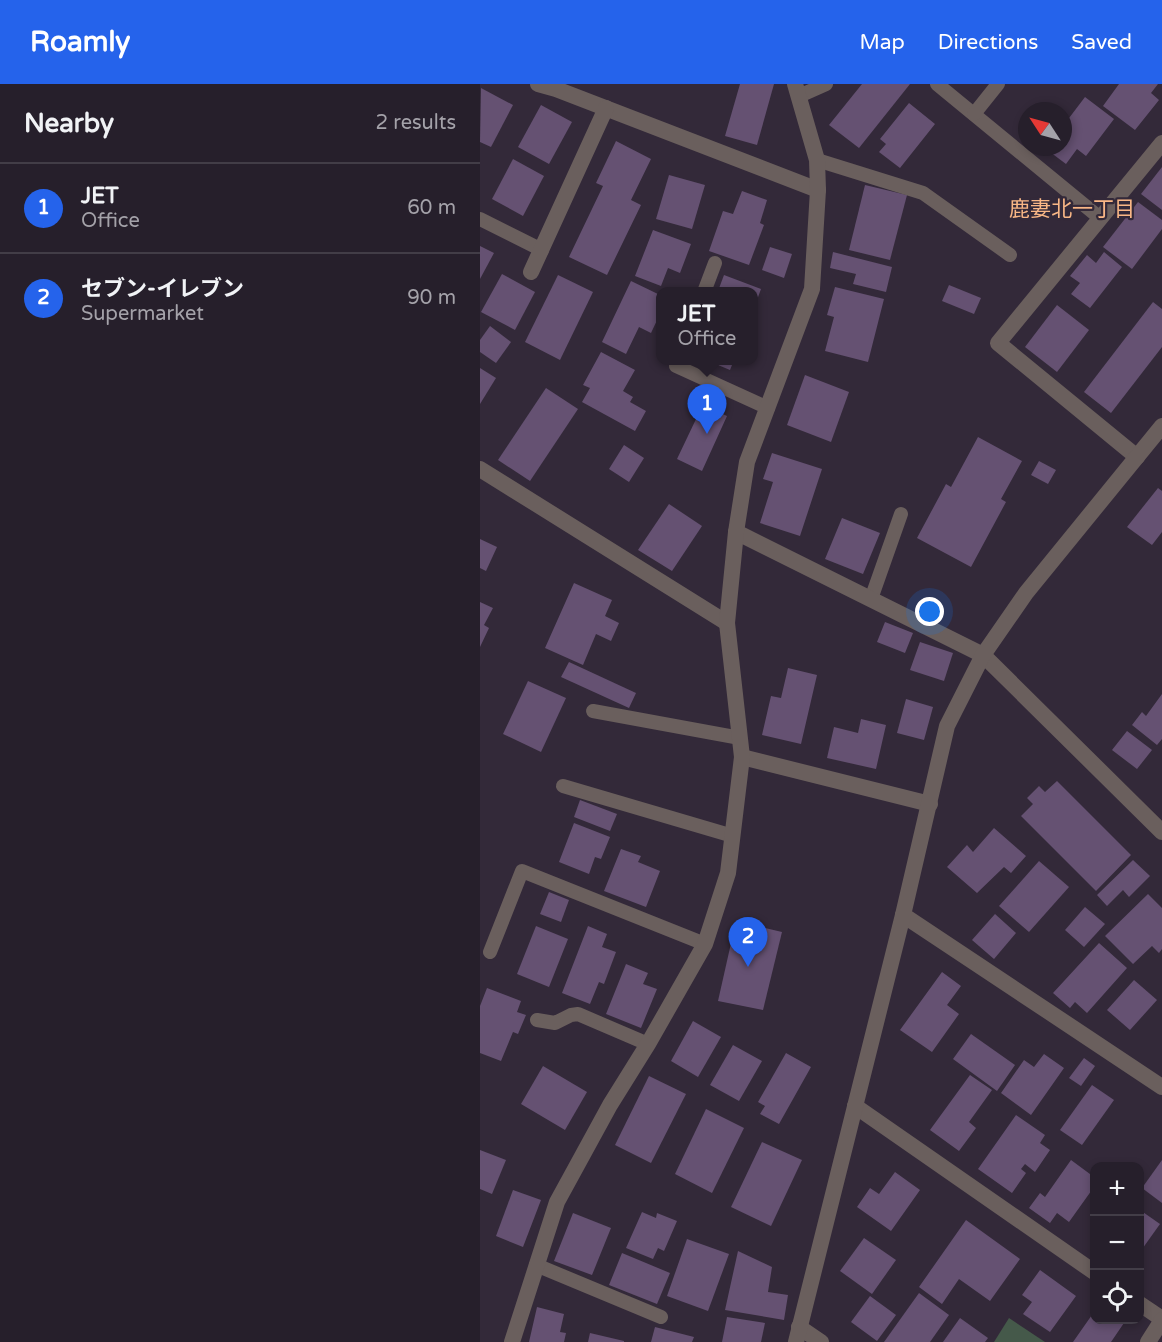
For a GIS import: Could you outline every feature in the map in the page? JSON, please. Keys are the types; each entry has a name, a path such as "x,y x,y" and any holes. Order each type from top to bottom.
{"street":[{"path":"538,84 556,86 606,108 818,190"},
{"path":"512,1342 556,1202 705,944 728,873 742,757 727,622 736,532 747,462 812,290 818,160 797,90"},
{"path":"531,272 606,108"},
{"path":"1137,457 998,343 1162,143"},
{"path":"821,1342 798,1334 903,915 947,726 983,655 1026,593 1162,426"},
{"path":"480,469 727,622"},
{"path":"736,532 983,655 1162,832"},
{"path":"742,757 930,804"},
{"path":"903,915 1162,1087"},
{"path":"855,1106 1092,1270"},
{"path":"1144,1307 1162,1320 1148,1342"}],"lane":[{"path":"797,90 826,84"},
{"path":"937,84 1100,218"},
{"path":"974,114 998,84"},
{"path":"818,160 923,193 1010,255"},
{"path":"480,219 542,250"},
{"path":"706,287 715,263"},
{"path":"676,365 768,408"},
{"path":"871,599 901,513"},
{"path":"593,711 740,738"},
{"path":"563,786 733,836"},
{"path":"490,952 522,871 705,944"},
{"path":"537,1020 555,1023 578,1014 648,1044"},
{"path":"536,1265 661,1317"}],"green space":[{"path":"1009,1318 1045,1342 994,1342"}],"building":[{"path":"740,84 774,84 757,145 725,136"},
{"path":"862,84 910,84 859,148 829,125"},
{"path":"1119,84 1158,84 1151,93 1159,100 1135,130 1103,106"},
{"path":"481,88 513,105 491,147 480,142"},
{"path":"1085,97 1114,119 1086,156 1077,149 1072,156 1072,114"},
{"path":"909,103 935,124 900,168 879,152 886,144 880,139"},
{"path":"541,105 572,122 549,164 518,147"},
{"path":"616,141 651,159 631,200 641,205 607,275 569,257 603,186 596,183"},
{"path":"1055,156 1072,156 1066,164"},
{"path":"513,159 544,176 523,216 492,199"},
{"path":"1162,167 1162,210 1141,194"},
{"path":"669,175 705,185 692,229 656,219"},
{"path":"865,185 907,195 890,260 849,250"},
{"path":"742,191 767,200 760,223 764,225 749,265 709,251 723,211 733,214"},
{"path":"1138,202 1162,220 1162,229 1132,269 1103,247"},
{"path":"653,230 691,244 680,273 668,268 661,286 635,276"},
{"path":"480,246 494,253 480,279"},
{"path":"770,247 792,254 784,278 762,270"},
{"path":"833,252 892,267 886,292 853,284 856,274 830,268"},
{"path":"1104,252 1122,267 1090,308 1071,294 1080,283 1070,276 1087,255 1096,263"},
{"path":"502,274 535,292 515,330 481,312"},
{"path":"558,275 593,292 560,360 525,342"},
{"path":"724,275 756,287 720,287"},
{"path":"631,281 656,293 656,322 651,333 639,327 626,354 602,342"},
{"path":"949,285 981,298 974,314 942,301"},
{"path":"835,287 884,299 868,362 825,351 834,317 827,315"},
{"path":"1153,302 1162,309 1162,347 1111,413 1084,392"},
{"path":"1057,305 1089,330 1057,372 1025,347"},
{"path":"490,326 511,342 496,363 480,352 480,340"},
{"path":"601,352 635,370 623,391 633,397 630,402 646,411 635,431 582,402 590,388 583,385"},
{"path":"718,365 732,365 730,370"},
{"path":"480,368 496,378 480,404"},
{"path":"805,375 849,392 831,442 787,425"},
{"path":"546,388 578,409 530,481 498,460"},
{"path":"697,402 727,416 702,471 677,459 697,417 691,414"},
{"path":"978,437 1022,461 1001,499 1006,502 971,567 917,538 946,484 951,487"},
{"path":"624,445 644,458 629,482 609,469"},
{"path":"772,453 822,469 800,536 760,523 773,482 763,479"},
{"path":"1039,461 1056,470 1048,484 1031,475"},
{"path":"1158,488 1162,491 1162,532 1152,545 1127,527"},
{"path":"669,504 702,526 672,571 638,550"},
{"path":"842,518 880,533 863,574 825,559"},
{"path":"480,539 497,547 486,571 480,568"},
{"path":"574,583 612,600 605,616 619,623 611,641 596,634 583,665 545,648"},
{"path":"480,602 493,608 484,625 489,628 480,647"},
{"path":"885,622 913,633 905,653 877,642"},
{"path":"920,642 953,653 944,681 910,670"},
{"path":"569,662 636,693 629,708 561,677"},
{"path":"788,668 817,675 801,744 762,735 771,696 781,698"},
{"path":"528,681 566,698 541,752 503,734"},
{"path":"1162,694 1162,739 1157,745 1132,725 1142,712 1146,716"},
{"path":"906,699 933,707 924,740 897,733"},
{"path":"861,719 886,725 876,769 827,758 834,727 858,733"},
{"path":"1127,731 1152,750 1137,769 1112,750"},
{"path":"1057,781 1131,855 1096,891 1021,816 1033,804 1027,798 1039,786 1045,792"},
{"path":"580,800 617,814 610,831 574,817"},
{"path":"574,823 610,837 601,859 595,857 589,874 559,862"},
{"path":"994,828 1026,856 1011,873 1004,867 977,893 947,867 967,845 973,852"},
{"path":"621,849 641,856 638,862 660,871 646,907 604,891"},
{"path":"1133,860 1150,876 1129,897 1123,890 1107,906 1097,895"},
{"path":"1039,861 1069,887 1029,932 999,906"},
{"path":"549,892 569,900 561,922 540,914"},
{"path":"1148,894 1162,908 1162,949 1159,953 1152,946 1133,964 1105,936"},
{"path":"1085,907 1105,924 1084,947 1065,930"},
{"path":"995,914 1016,933 994,959 972,940"},
{"path":"736,921 782,932 763,1010 718,1001"},
{"path":"536,926 568,939 549,987 517,974"},
{"path":"588,926 607,934 602,947 616,952 604,984 599,982 590,1004 562,993"},
{"path":"1099,943 1127,968 1087,1013 1075,1002 1070,1008 1053,993"},
{"path":"626,964 648,973 643,984 657,989 641,1028 606,1014"},
{"path":"942,972 961,986 947,1005 959,1014 932,1052 900,1030"},
{"path":"1134,980 1157,1000 1130,1030 1107,1010"},
{"path":"487,988 521,1001 517,1012 526,1015 518,1034 513,1032 501,1061 480,1053 480,1006"},
{"path":"693,1021 721,1037 698,1077 671,1061"},
{"path":"971,1034 1015,1065 997,1091 953,1059"},
{"path":"733,1045 762,1061 739,1101 710,1085"},
{"path":"786,1053 811,1067 779,1124 760,1114 765,1106 758,1102"},
{"path":"1044,1054 1064,1068 1031,1115 1001,1093 1024,1060 1034,1067"},
{"path":"1084,1058 1095,1066 1081,1086 1069,1078"},
{"path":"543,1066 587,1092 565,1130 521,1104"},
{"path":"970,1075 992,1090 969,1122 976,1128 959,1151 930,1130"},
{"path":"649,1076 686,1094 651,1163 615,1145"},
{"path":"1092,1085 1114,1100 1082,1145 1060,1130"},
{"path":"706,1109 744,1128 712,1193 675,1174"},
{"path":"1016,1115 1045,1135 1040,1143 1050,1150 1035,1172 1025,1164 1021,1169 1026,1173 1012,1193 978,1169"},
{"path":"762,1142 802,1160 771,1226 731,1207"},
{"path":"480,1150 506,1160 492,1194 480,1189"},
{"path":"1071,1160 1090,1174 1090,1193 1069,1222 1057,1213 1050,1223 1029,1208 1040,1193 1045,1197"},
{"path":"1162,1160 1162,1203 1144,1190 1144,1185"},
{"path":"895,1172 920,1190 891,1231 857,1207 870,1188 879,1194"},
{"path":"513,1190 541,1200 523,1247 496,1236"},
{"path":"642,1212 656,1218 657,1213 677,1221 664,1251 658,1248 653,1259 626,1248"},
{"path":"573,1213 611,1228 592,1275 554,1261"},
{"path":"1144,1213 1160,1224 1144,1246"},
{"path":"966,1220 1020,1259 990,1301 959,1279 942,1304 919,1287"},
{"path":"864,1238 896,1260 872,1294 840,1271"},
{"path":"687,1239 729,1254 708,1311 667,1296"},
{"path":"738,1251 772,1267 768,1292 788,1295 784,1320 725,1310"},
{"path":"622,1253 670,1273 657,1304 609,1285"},
{"path":"1040,1270 1076,1296 1050,1332 1023,1314 1032,1302 1022,1295"},
{"path":"919,1293 949,1315 930,1342 884,1342"},
{"path":"870,1296 896,1315 877,1341 851,1322"},
{"path":"537,1307 564,1314 560,1332 566,1333 564,1342 529,1342"},
{"path":"727,1317 765,1323 761,1342 722,1342"},
{"path":"960,1318 988,1338 985,1342 943,1342"},
{"path":"1090,1318 1090,1324 1123,1324 1111,1342 1073,1342"},
{"path":"655,1327 694,1337 692,1342 651,1342"},
{"path":"590,1333 624,1341 624,1342 588,1342"}],"place":[{"name":"JET","path":"707,434"},
{"name":"セブン-イレブン","path":"748,967"}],"district":[{"name":"鹿妻北一丁目","path":"1072,209"}]}
